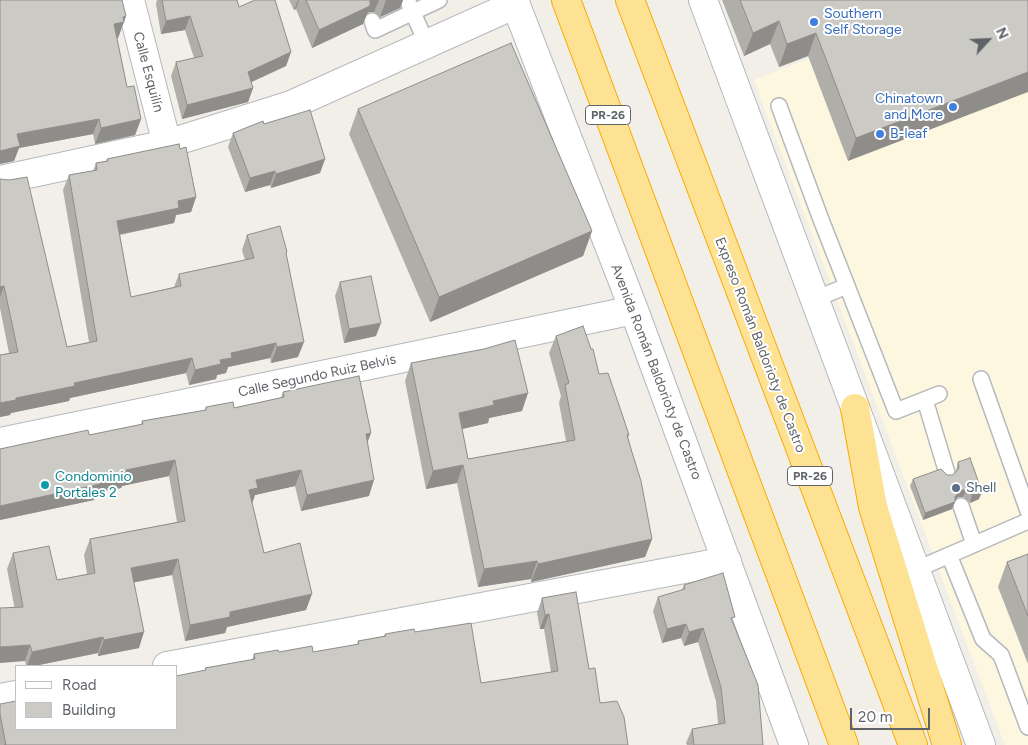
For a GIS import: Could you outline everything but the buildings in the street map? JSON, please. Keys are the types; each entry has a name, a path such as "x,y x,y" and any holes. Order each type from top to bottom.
{"highway":[{"name":"PR-26","path":"566,0 844,745"},
{"name":"Expreso Román Baldorioty de Castro","path":"630,0 913,745"},
{"path":"855,408 873,507 948,745"}],"street":[{"name":"Calle Esquilín","path":"130,0 167,144"},
{"path":"703,0 981,745"},
{"path":"0,180 167,144 291,105 515,2"},
{"name":"Avenida Román Baldorioty de Castro","path":"515,2 634,310 794,745"},
{"name":"Calle Segundo Ruiz Belvis","path":"0,442 634,310"},
{"path":"172,665 727,562"},
{"path":"0,698 15,695"}],"lane":[{"path":"372,20 375,30 411,8 438,0"},
{"path":"411,8 427,44"},
{"path":"779,106 896,411 932,397 947,473"},
{"path":"815,299 847,286"},
{"path":"981,378 1028,511"},
{"path":"961,506 974,544"},
{"path":"915,570 1028,521"},
{"path":"949,555 983,639 1000,655 1028,726"}],"shaded area":[{"path":"959,0 1028,0 1028,745 1005,745 754,80"}],"place":[{"name":"Southern Self Storage","path":"814,22"},
{"name":"Chinatown and More","path":"953,107"},
{"name":"B-leaf","path":"880,134"},
{"name":"Condominio Portales 2","path":"45,485"},
{"name":"Shell","path":"956,488"}]}
